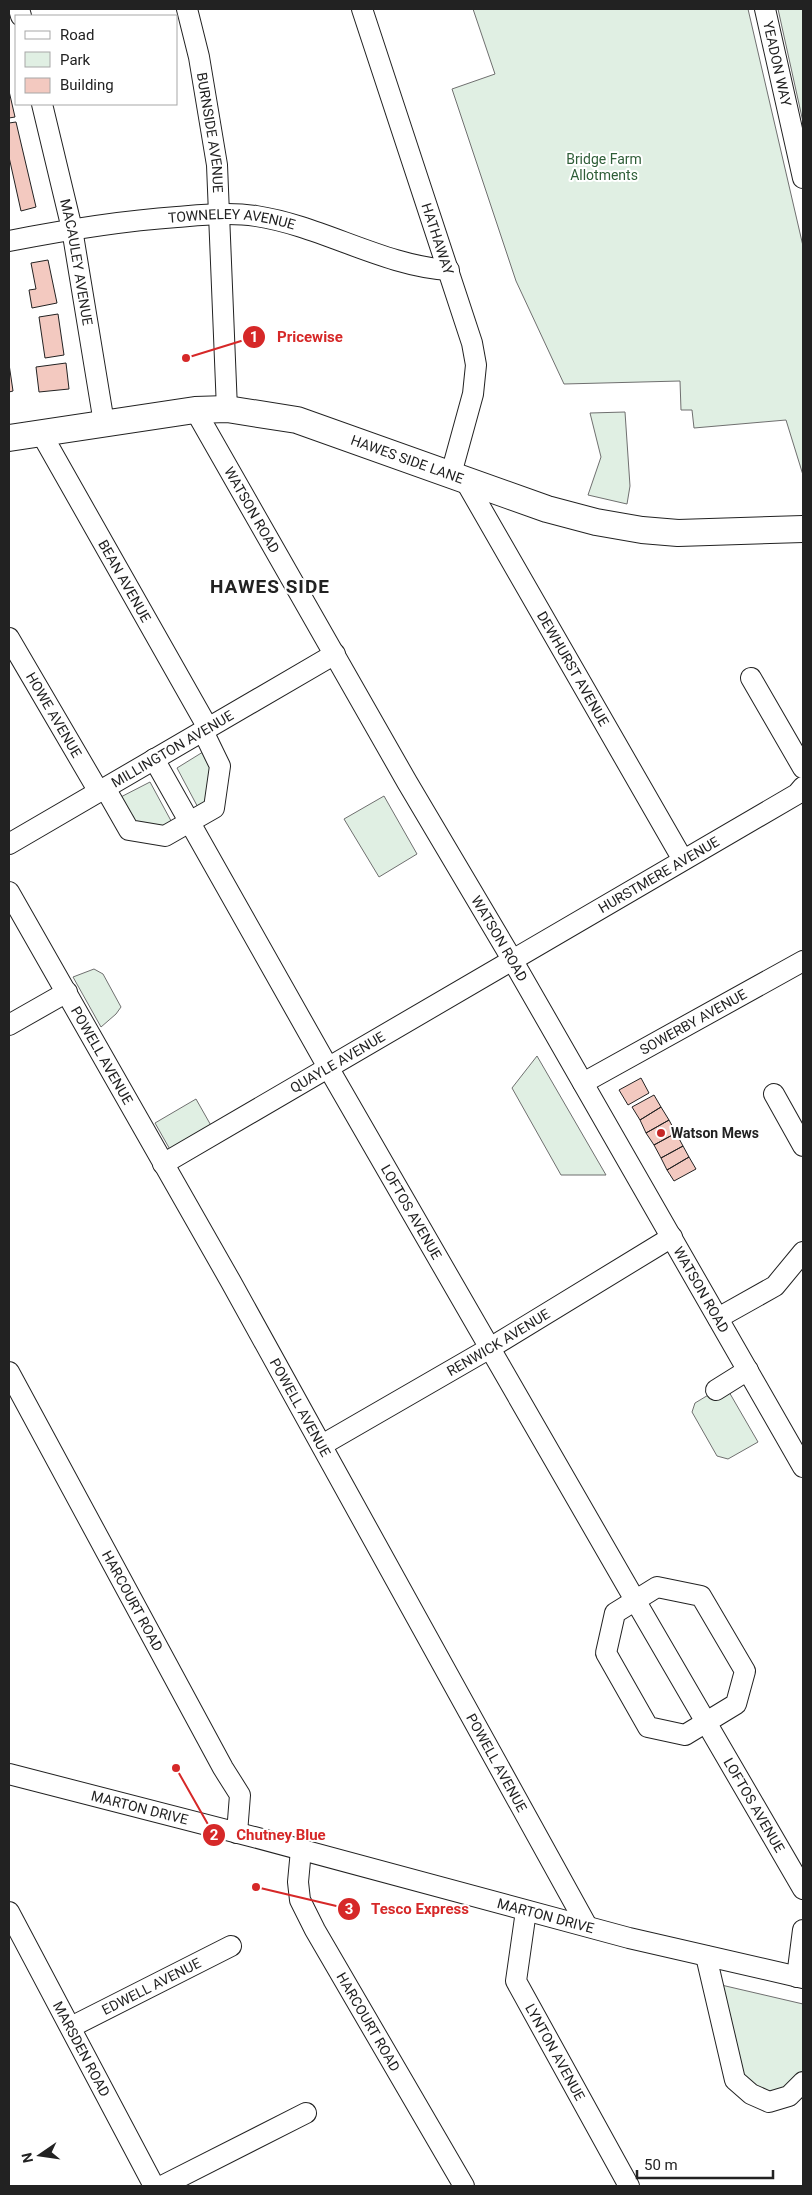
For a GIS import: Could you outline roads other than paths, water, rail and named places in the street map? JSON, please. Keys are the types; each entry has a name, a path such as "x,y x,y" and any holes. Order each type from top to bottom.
{"main road":[{"name":"HAWES SIDE LANE","path":"9,438 195,410 227,409 297,420 547,509 596,522 642,530 678,533 803,529"}],"street":[{"name":"BURNSIDE AVENUE","path":"187,9 199,57 217,165 227,409"},
{"name":"HATHAWAY","path":"362,9 472,343 476,366 457,476"},
{"name":"YEADON WAY","path":"765,9 803,178"},
{"name":"MACAULEY AVENUE","path":"42,105 72,229 104,423"},
{"name":"TOWNELEY AVENUE","path":"9,241 126,221 219,214 255,216 294,224 424,268 449,270"},
{"name":"WATSON ROAD","path":"195,410 803,1467"},
{"name":"BEAN AVENUE","path":"41,433 206,729"},
{"name":"DEWHURST AVENUE","path":"457,476 683,860"},
{"name":"HOWE AVENUE","path":"9,638 102,790"},
{"name":"MILLINGTON AVENUE","path":"9,844 335,654"},
{"path":"751,678 803,768"},
{"path":"102,790 129,830 165,836 214,808 220,766 206,729"},
{"name":"LOFTOS AVENUE","path":"154,759 329,1069 803,1889"},
{"name":"HURSTMERE AVENUE","path":"513,961 798,794 803,787"},
{"name":"POWELL AVENUE","path":"9,892 322,1446 587,1926"},
{"name":"QUAYLE AVENUE","path":"163,1164 513,961"},
{"name":"SOWERBY AVENUE","path":"583,1083 803,961"},
{"path":"9,1026 67,992"},
{"path":"774,1094 803,1146"},
{"name":"RENWICK AVENUE","path":"322,1446 490,1348 672,1237"},
{"path":"718,1318 774,1286 803,1252"},
{"path":"716,1390 748,1370"},
{"name":"HARCOURT ROAD","path":"9,1372 223,1768 240,1795 237,1833"},
{"path":"657,1587 701,1596 745,1671 736,1704 707,1722 685,1736 648,1727 606,1653 615,1613 657,1587"},
{"name":"MARTON DRIVE","path":"9,1774 526,1911 706,1956 800,1977"},
{"name":"HARCOURT ROAD","path":"301,1850 298,1882 300,1900 315,1930 464,2186"},
{"name":"LYNTON AVENUE","path":"526,1911 516,1981 629,2186"},
{"name":"MARSDEN ROAD","path":"9,1912 154,2186"},
{"path":"800,1977 803,1930"},
{"name":"EDWELL AVENUE","path":"71,2027 231,1946"},
{"path":"706,1956 735,2080 751,2094 769,2102 789,2096 803,2082"},
{"path":"162,2186 306,2113"}],"place":[{"name":"Pricewise","path":"186,358"},
{"name":"Watson Mews","path":"661,1133"},
{"name":"Chutney Blue","path":"176,1768"},
{"name":"Tesco Express","path":"256,1887"}],"district":[{"name":"HAWES SIDE","path":"270,586"}],"park label":[{"name":"Bridge Farm Allotments","path":"604,168"}]}
